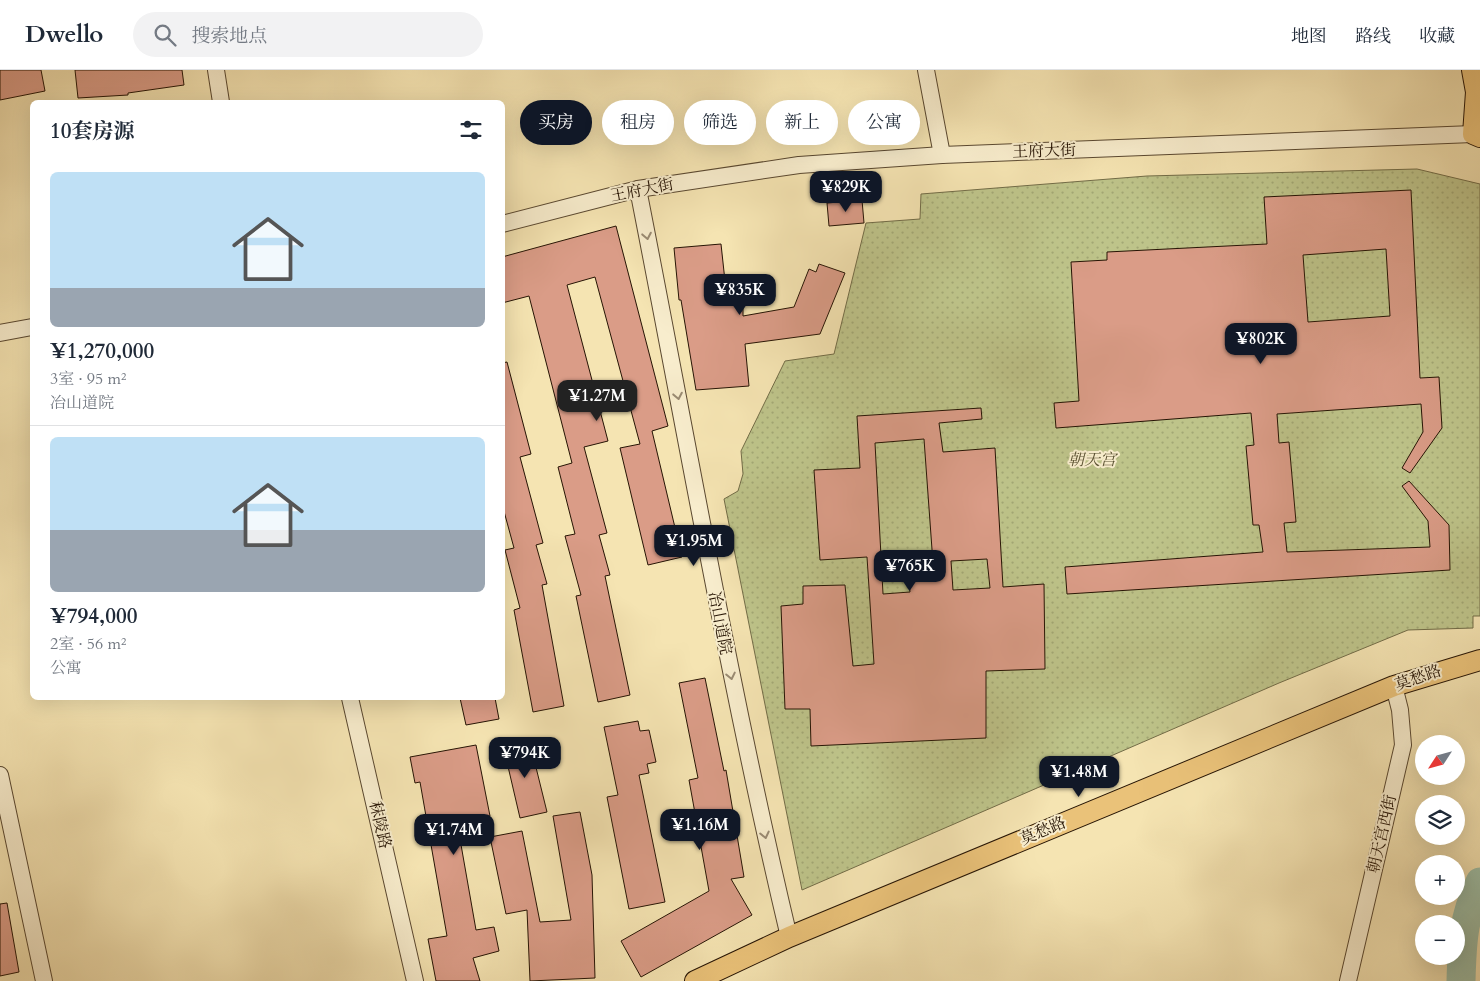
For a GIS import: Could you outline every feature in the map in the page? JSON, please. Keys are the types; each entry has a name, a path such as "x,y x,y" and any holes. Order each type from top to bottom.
{"main road":[{"path":"1472,70 1476,92 1476,135"},
{"name":"莫愁路","path":"695,981 789,937 1394,686 1480,660"}],"street":[{"path":"216,70 222,100"},
{"path":"926,70 942,155"},
{"name":"王府大街","path":"505,223 638,189 799,165 942,155 1476,135"},
{"name":"冶山道院","path":"638,189 720,626 765,836 789,937"},
{"path":"0,333 30,327"},
{"name":"朝天宫西街","path":"1348,981 1403,745 1400,710 1394,686"},
{"name":"秣陵路","path":"350,700 415,981"},
{"path":"0,775 44,981"}],"green space":[{"name":"朝天宫","path":"1417,169 1480,184 1480,616 1473,616 1473,628 1408,630 1279,683 802,890 724,499 738,491 743,474 741,451 785,361 834,354 866,223 920,219 921,194 1147,176"}],"building":[{"path":"0,70 41,70 45,91 0,100"},
{"path":"75,70 182,70 184,85 128,93 128,95 78,98"},
{"path":"1411,190 1420,378 1439,377 1442,428 1410,473 1402,468 1423,432 1421,404 1277,414 1279,443 1289,442 1296,522 1284,523 1287,552 1430,547 1428,521 1402,486 1409,481 1449,525 1450,570 1067,594 1065,567 1263,552 1259,525 1253,525 1246,446 1254,445 1251,413 1056,428 1054,403 1079,401 1071,262 1107,260 1107,252 1267,244 1264,197","holes":["1386,249 1390,316 1308,322 1303,255"]},
{"path":"862,200 864,223 829,226 827,203"},
{"path":"616,226 668,426 652,431 682,557 648,565 620,448 640,444 595,277 567,285 608,441 584,447 607,533 599,535 610,575 605,576 630,695 598,702 576,596 581,595 565,536 575,534 558,467 572,463 529,296 505,302 505,256"},
{"path":"721,244 725,281 743,278 743,316 794,307 809,269 816,272 819,264 845,273 820,334 745,344 749,386 696,390 681,300 679,300 674,248"},
{"path":"505,362 507,362 531,454 520,457 543,543 536,545 547,584 542,585 564,706 533,712 514,610 520,608 505,550 514,548 505,515"},
{"path":"981,408 982,419 939,423 943,452 995,448 1003,587 1044,584 1045,669 986,671 986,738 811,746 810,709 785,709 781,606 803,604 803,586 845,585 853,666 874,664 867,557 820,560 814,470 860,468 857,416","holes":["924,439 934,577 909,580 910,592 883,594 875,443","987,559 990,588 953,590 951,561"]},
{"path":"705,678 724,771 726,770 744,877 731,879 752,915 641,977 621,941 709,891 689,780 698,778 679,683"},
{"path":"460,700 495,700 499,719 466,725"},
{"path":"638,721 640,731 649,730 656,762 647,764 649,773 639,775 665,902 629,909 607,797 618,795 604,727"},
{"path":"529,739 547,812 520,818 503,745"},
{"path":"476,745 490,816 457,822 476,930 494,927 499,951 473,958 480,981 436,981 428,939 447,936 420,782 415,783 410,757"},
{"path":"580,812 592,875 595,978 530,981 527,910 506,914 490,837 522,831 540,922 571,920 553,816"},
{"path":"7,903 19,972 0,976 0,904"}],"waterway":[{"path":"1461,981 1464,930 1470,907 1480,882"}]}
